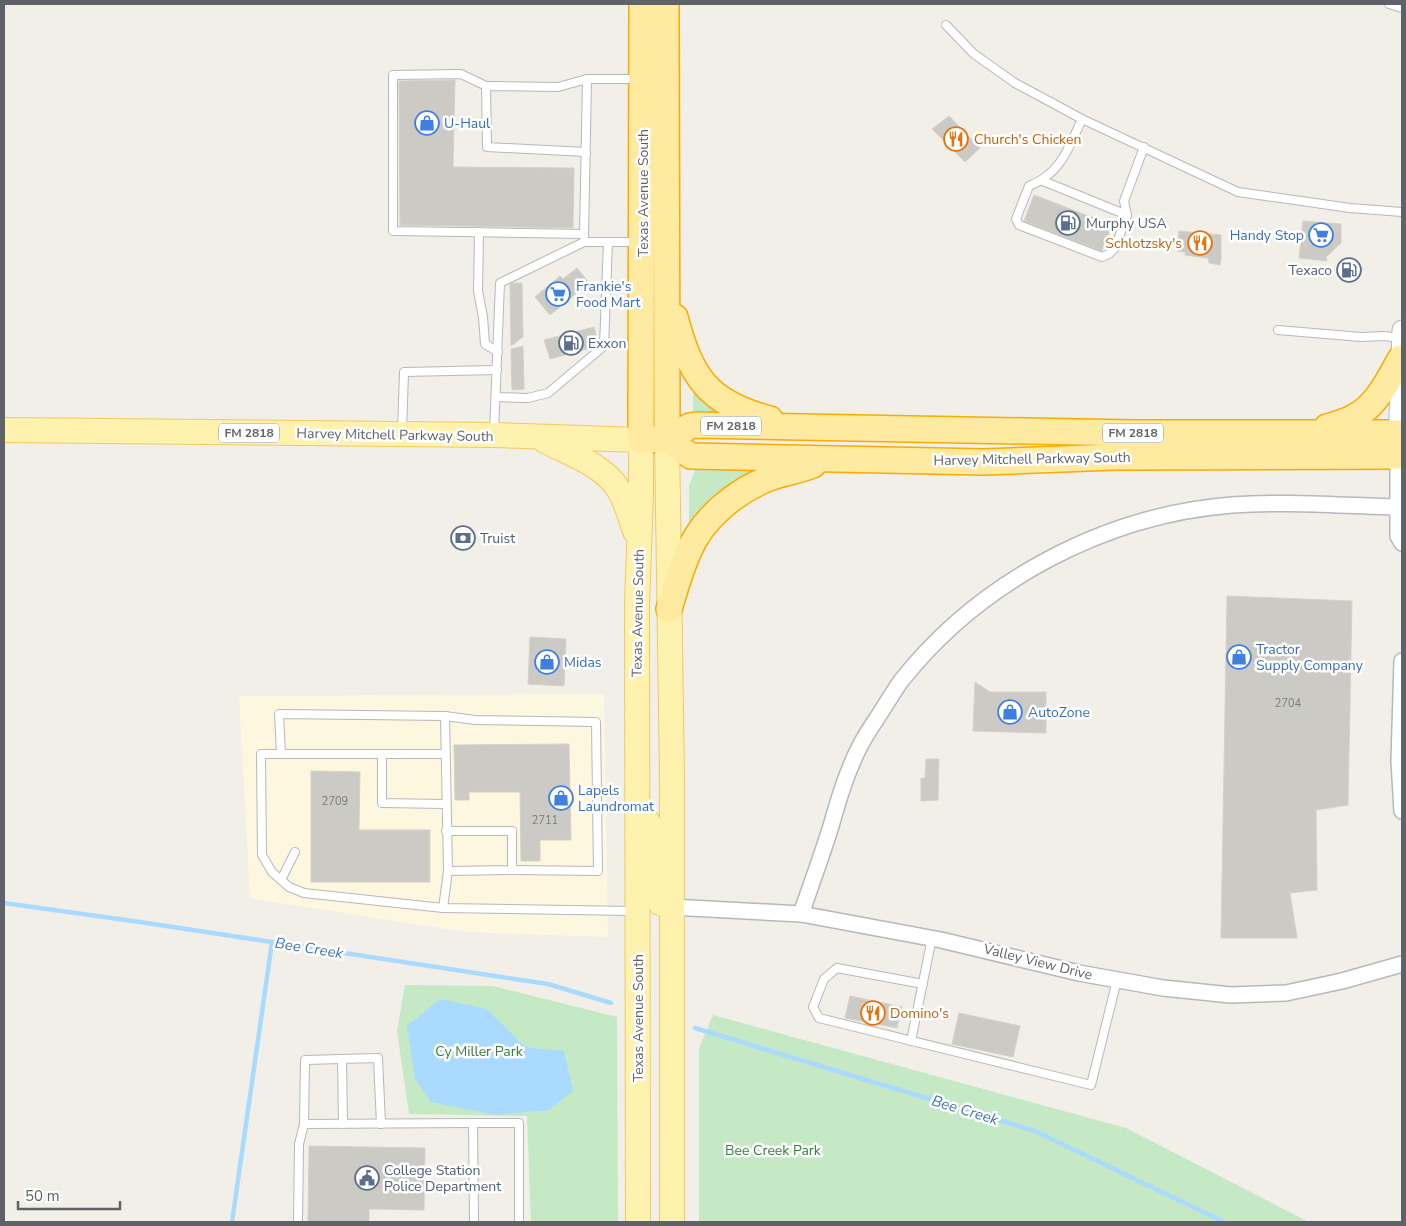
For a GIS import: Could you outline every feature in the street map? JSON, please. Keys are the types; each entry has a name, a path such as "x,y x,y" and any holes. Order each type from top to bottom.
{"highway":[{"name":"Texas Avenue South","path":"641,440 643,242 642,4"},
{"name":"Texas Avenue South","path":"666,4 667,439"},
{"path":"666,288 680,336 691,365 702,382 716,395 742,410 799,426"},
{"path":"1308,432 1358,416 1377,397 1401,348"},
{"name":"Harvey Mitchell Parkway South","path":"641,440 667,439 690,426 799,426 1133,433 1308,432 1400,444"},
{"name":"Harvey Mitchell Parkway South","path":"667,439 691,456 984,462 1400,444"},
{"path":"669,609 688,552 698,534 718,510 761,482 834,458"}],"main road":[{"name":"Harvey Mitchell Parkway South","path":"4,430 494,436 641,440"},
{"path":"539,437 609,476 619,490 640,544"},
{"name":"Texas Avenue South","path":"667,439 672,907 672,1222"},
{"name":"Texas Avenue South","path":"638,1222 637,605 640,544 641,440"},
{"path":"638,806 655,833 655,889 660,903 672,907"},
{"path":"638,911 652,927 656,935 658,1010 672,1032"}],"street":[{"path":"1402,330 1398,507 1398,536 1402,543"},
{"path":"802,914 842,787 860,745 900,682 927,651 958,622 994,594 1028,571 1070,549 1111,531 1158,517 1231,505 1398,507"},
{"path":"1402,661 1399,761 1402,811"},
{"name":"Valley View Drive","path":"672,907 802,914 980,948 1079,973 1163,988 1231,995 1286,993 1342,981 1402,964"}],"lane":[{"path":"1389,4 1402,8"},
{"path":"946,25 974,54 1004,77 1082,119 1238,192 1350,208 1402,212"},
{"path":"643,79 587,79 558,87 486,86 461,74 393,75 393,231 479,232 584,238 608,242 643,242"},
{"path":"584,238 587,79"},
{"path":"486,86 487,147 586,152"},
{"path":"1082,119 1063,160 1043,181 1029,186 1016,218 1019,225 1102,257 1109,254 1115,248 1127,215 1124,201 1144,147"},
{"path":"1043,181 1127,215"},
{"path":"479,232 478,291 483,317 485,344 498,352"},
{"path":"494,436 500,283 584,238"},
{"path":"496,397 528,398 548,393 604,346 608,242"},
{"path":"1278,330 1361,337 1384,336 1401,348"},
{"path":"402,435 404,372 497,370"},
{"path":"281,754 279,714 445,716 475,720 596,722 598,871 448,871"},
{"path":"443,908 448,871 445,716"},
{"path":"446,754 261,754 262,855 272,872 289,887 304,893 443,908 638,911"},
{"path":"382,754 382,803 446,804"},
{"path":"446,831 512,832 512,870"},
{"path":"280,880 295,852"},
{"path":"912,1041 932,938"},
{"path":"923,984 837,968 824,979 813,1007 819,1018 1091,1085 1117,980"},
{"path":"298,1222 299,1144 304,1124 305,1060 378,1058 382,1124"},
{"path":"342,1059 343,1124"},
{"path":"473,1123 474,1222"},
{"path":"304,1124 519,1123 519,1222"}],"shaded area":[{"path":"604,694 608,937 465,932 250,898 239,696"}],"green space":[{"path":"693,389 732,413 694,414"},
{"path":"696,468 771,468 689,528 689,485"},
{"name":"Cy Miller Park","path":"405,985 493,986 617,1017 618,1222 531,1222 527,1116 409,1114 397,1031"},
{"name":"Bee Creek Park","path":"713,1015 1126,1128 1309,1222 699,1222 699,1048"}],"water":[{"path":"440,999 487,1009 525,1047 564,1051 573,1091 549,1110 495,1115 431,1102 415,1079 407,1026"}],"building":[{"name":"U-Haul","path":"455,80 453,167 574,168 573,228 400,225 399,81"},
{"name":"Church's Chicken","path":"949,116 980,148 965,162 932,129"},
{"name":"Murphy USA","path":"1034,195 1112,225 1102,251 1024,221"},
{"name":"Handy Stop","path":"1303,221 1341,224 1341,243 1326,257 1327,261 1299,258"},
{"name":"Schlotzsky's","path":"1179,231 1221,235 1220,265 1209,263 1208,258 1185,255 1185,252 1177,251"},
{"path":"577,268 589,283 550,315 535,297 560,276 563,279"},
{"path":"522,283 523,337 511,346 510,284"},
{"name":"Exxon","path":"594,327 598,344 594,347 550,359 544,340"},
{"path":"523,346 524,389 512,390 511,349"},
{"path":"1227,596 1352,601 1348,805 1316,810 1317,890 1290,893 1297,938 1221,938"},
{"name":"Midas","path":"530,637 566,639 564,686 528,684"},
{"name":"AutoZone","path":"975,682 990,692 1046,692 1046,733 973,731"},
{"path":"569,744 571,840 540,840 540,861 521,861 520,792 469,792 469,800 455,800 454,745"},
{"path":"926,759 939,759 938,800 921,801 921,778 925,778"},
{"path":"311,771 360,772 359,830 430,830 430,882 311,882"},
{"name":"Domino's","path":"850,996 902,1007 897,1028 845,1018"},
{"path":"959,1013 1020,1026 1013,1057 952,1044"},
{"name":"College Station Police Department","path":"309,1146 425,1148 424,1210 369,1209 369,1222 308,1222"}],"waterway":[{"name":"Bee Creek","path":"4,903 548,984 611,1003"},
{"path":"232,1222 272,942"},
{"name":"Bee Creek","path":"695,1028 1035,1131 1224,1222"}],"place":[{"name":"U-Haul","path":"427,123"},
{"name":"Church's Chicken","path":"956,139"},
{"name":"Murphy USA","path":"1068,223"},
{"name":"Handy Stop","path":"1321,235"},
{"name":"Schlotzsky's","path":"1200,243"},
{"name":"Texaco","path":"1349,270"},
{"name":"Frankie's Food Mart","path":"558,294"},
{"name":"Exxon","path":"571,343"},
{"name":"Truist","path":"463,538"},
{"name":"Tractor Supply Company","path":"1239,657"},
{"name":"Midas","path":"547,662"},
{"name":"AutoZone","path":"1010,712"},
{"name":"Lapels Laundromat","path":"561,798"},
{"name":"Domino's","path":"873,1013"},
{"name":"College Station Police Department","path":"367,1178"}]}
